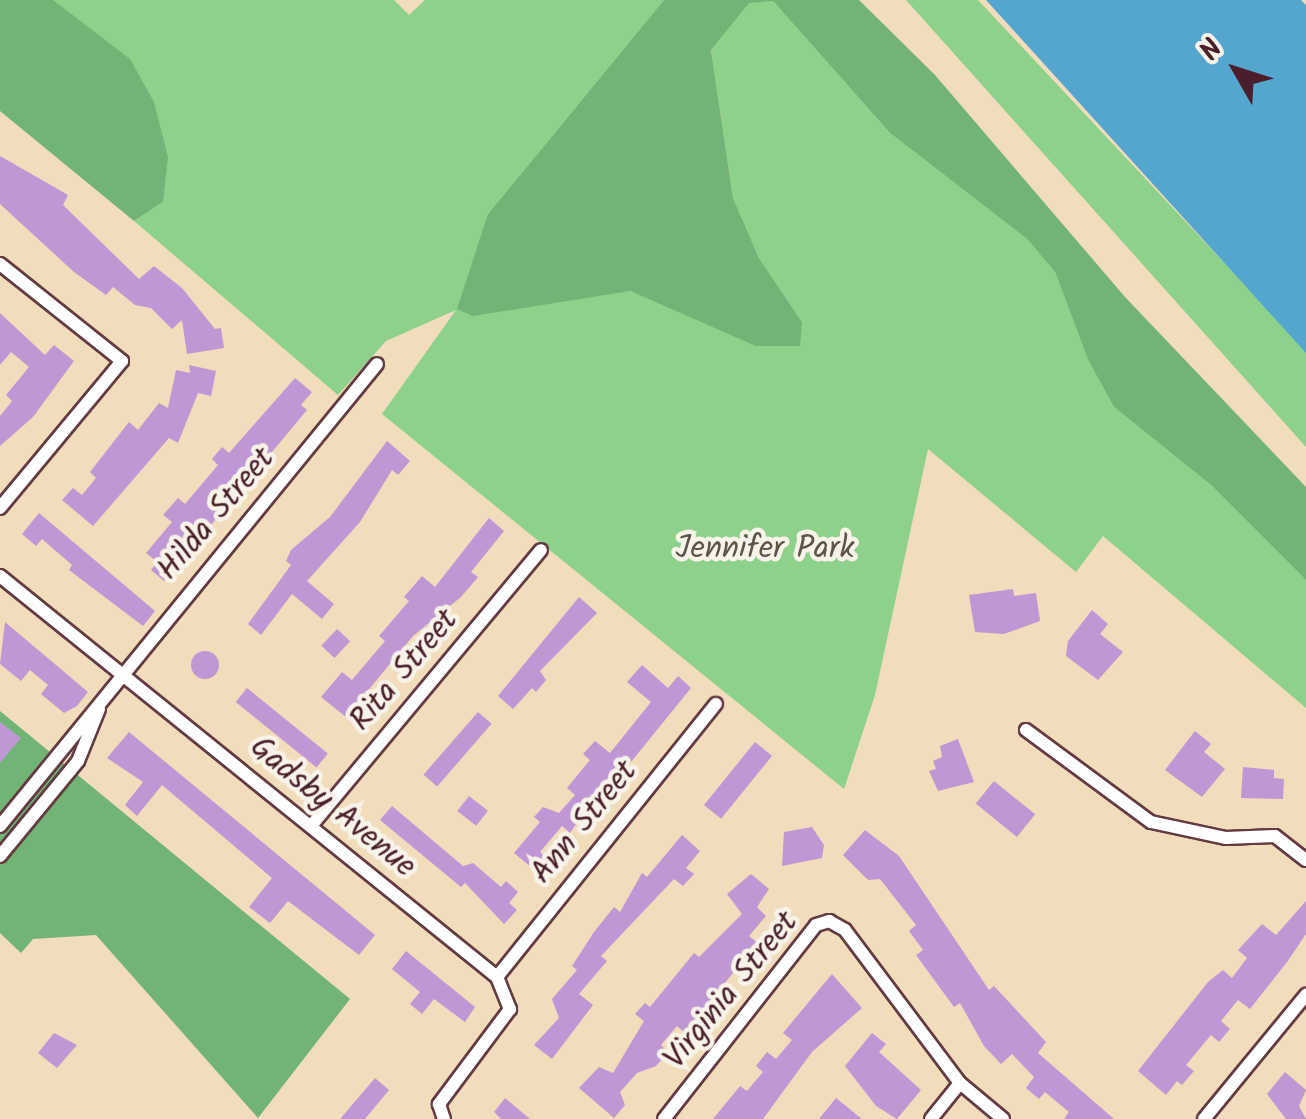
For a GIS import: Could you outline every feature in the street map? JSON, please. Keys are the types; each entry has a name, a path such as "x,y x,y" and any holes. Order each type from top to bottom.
{"street":[{"path":"0,264 122,362 0,508"},
{"name":"Hilda Street","path":"0,826 377,364"},
{"name":"Rita Street","path":"312,826 541,550"},
{"name":"Gadsby Avenue","path":"0,576 497,977"},
{"name":"Hilda Street","path":"0,856 78,760 100,702"},
{"name":"Ann Street","path":"497,977 716,704"},
{"path":"1026,730 1151,822 1226,838 1275,836 1306,860"},
{"name":"Virginia Street","path":"664,1119 816,925 829,922 844,930 960,1083 1004,1119"},
{"path":"444,1119 438,1104 510,1009 497,977"},
{"path":"1224,1119 1208,1114 1306,994"},
{"path":"931,1119 960,1083"}],"green space":[{"path":"0,0 53,0 130,59 154,102 168,157 163,202 134,221 0,111"},
{"name":"Jennifer Park","path":"53,0 394,0 409,15 425,0 664,0 488,214 569,297 630,291 756,345 802,322 759,258 733,198 711,50 749,2 773,1 890,133 1027,239 1055,272 1088,360 1114,407 1211,485 1306,580 1306,708 1103,536 1076,572 928,449 875,695 844,789 382,414 456,310 386,341 338,395 134,221 163,202"},
{"path":"664,0 859,0 935,75 1125,297 1306,487 1306,580 1211,485 1114,407 1088,360 1055,272 1027,239 890,133 773,1 749,3 711,50 733,198 759,258 802,322 800,346 756,346 630,291 473,316 457,309 488,214"},
{"path":"906,0 978,0 1288,331 1306,353 1306,447"},
{"path":"0,711 350,999 258,1118 96,935 33,939 21,953 0,933"}],"water":[{"path":"986,0 1301,0 1306,5 1306,353"}],"building":[{"path":"0,156 68,195 63,205 139,279 154,266 182,288 215,329 221,328 224,348 187,354 182,320 172,329 151,308 135,305 113,287 106,295 74,272 0,204"},
{"path":"0,313 45,355 54,345 74,361 33,417 0,446 0,416 12,401 6,395 29,367 11,352 0,365"},
{"path":"189,365 216,371 211,396 198,393 178,443 169,438 93,526 62,500 73,488 82,495 96,478 90,472 129,422 138,430 159,403 168,408 176,370 190,373"},
{"path":"295,378 312,392 301,405 307,410 164,581 151,570 157,562 146,553 172,522 163,515 178,498 185,504 218,465 212,459 222,447 229,453"},
{"path":"387,441 410,461 398,475 392,470 360,522 307,581 334,604 322,619 292,594 261,635 248,624 291,565 286,561 291,550 330,517"},
{"path":"39,513 155,611 143,626 69,570 72,565 42,539 36,546 22,534"},
{"path":"489,518 504,531 471,572 478,577 461,597 413,636 346,717 321,697 342,672 352,680 385,641 379,636 409,601 404,597 422,576 435,587"},
{"path":"1013,589 1014,596 1036,593 1040,621 1004,634 975,632 969,595"},
{"path":"579,597 597,613 540,671 546,680 536,692 532,688 513,709 498,696"},
{"path":"1092,610 1108,624 1100,634 1123,652 1098,680 1066,656 1068,641"},
{"path":"5,622 88,692 77,706 64,713 41,694 48,685 30,670 21,681 0,664"},
{"path":"337,629 350,641 334,658 321,646"},
{"path":"205,651 215,655 219,665 215,675 205,679 195,675 191,665 195,655"},
{"path":"642,665 668,688 678,676 691,688 622,773 615,768 570,833 562,826 540,852 549,860 538,873 514,853 540,822 534,817 543,807 559,813 575,795 567,788 590,760 583,754 595,741 610,753 651,702 627,682"},
{"path":"247,688 328,753 316,767 236,702"},
{"path":"478,712 492,724 437,786 424,775"},
{"path":"0,722 21,738 0,763"},
{"path":"1195,731 1211,744 1204,752 1225,769 1202,797 1165,770"},
{"path":"129,732 375,935 359,955 288,901 270,923 249,907 272,878 162,785 137,816 125,805 143,782 107,758"},
{"path":"958,739 974,782 938,791 929,771 936,769 933,761 942,757 940,746"},
{"path":"755,742 772,756 721,819 704,805"},
{"path":"1243,767 1274,770 1274,778 1284,779 1283,799 1241,798"},
{"path":"994,781 1035,814 1017,837 976,804"},
{"path":"469,796 488,811 476,826 457,811"},
{"path":"392,806 463,866 473,863 501,887 506,881 518,892 509,903 517,910 504,924 465,883 461,887 380,820"},
{"path":"812,827 824,845 822,858 782,866 784,832"},
{"path":"865,830 899,856 989,990 994,986 1046,1042 1038,1053 1114,1119 1064,1119 1069,1112 1045,1092 1039,1099 1026,1088 1034,1077 1012,1054 1001,1064 984,1046 960,1003 954,1007 916,955 923,950 909,931 916,925 880,879 868,880 843,855"},
{"path":"682,835 700,851 686,868 694,874 683,886 674,879 601,956 607,961 579,994 593,1005 552,1059 534,1045 559,1018 552,999 577,970 572,966 594,932 614,907 620,912 642,873 647,877"},
{"path":"751,874 769,889 757,907 766,916 749,936 758,943 684,1032 677,1026 661,1045 668,1052 656,1066 637,1073 620,1092 625,1105 614,1118 579,1088 599,1067 613,1073 644,1021 635,1014 645,1003 650,1007 694,953 699,957 742,914 727,894"},
{"path":"1306,901 1306,934 1287,962 1250,1009 1238,1000 1221,1021 1230,1029 1219,1042 1211,1035 1186,1065 1194,1071 1182,1085 1177,1081 1166,1095 1138,1071 1208,982 1223,970 1232,978 1247,958 1238,950 1262,924 1276,935"},
{"path":"406,951 475,1007 465,1022 434,999 422,1014 410,1004 420,992 392,969"},
{"path":"832,974 862,1008 812,1052 763,1119 713,1119 740,1086 747,1091 763,1072 756,1066 767,1052 776,1059 792,1040 783,1033"},
{"path":"54,1033 77,1045 57,1068 38,1053"},
{"path":"872,1033 886,1044 879,1052 921,1090 897,1119 876,1106 845,1066"},
{"path":"1285,1072 1306,1090 1299,1106 1306,1119 1286,1119 1267,1094"},
{"path":"375,1078 389,1090 365,1119 340,1119"},
{"path":"505,1098 530,1119 501,1119 494,1112"},
{"path":"836,1098 862,1119 819,1119"}]}
